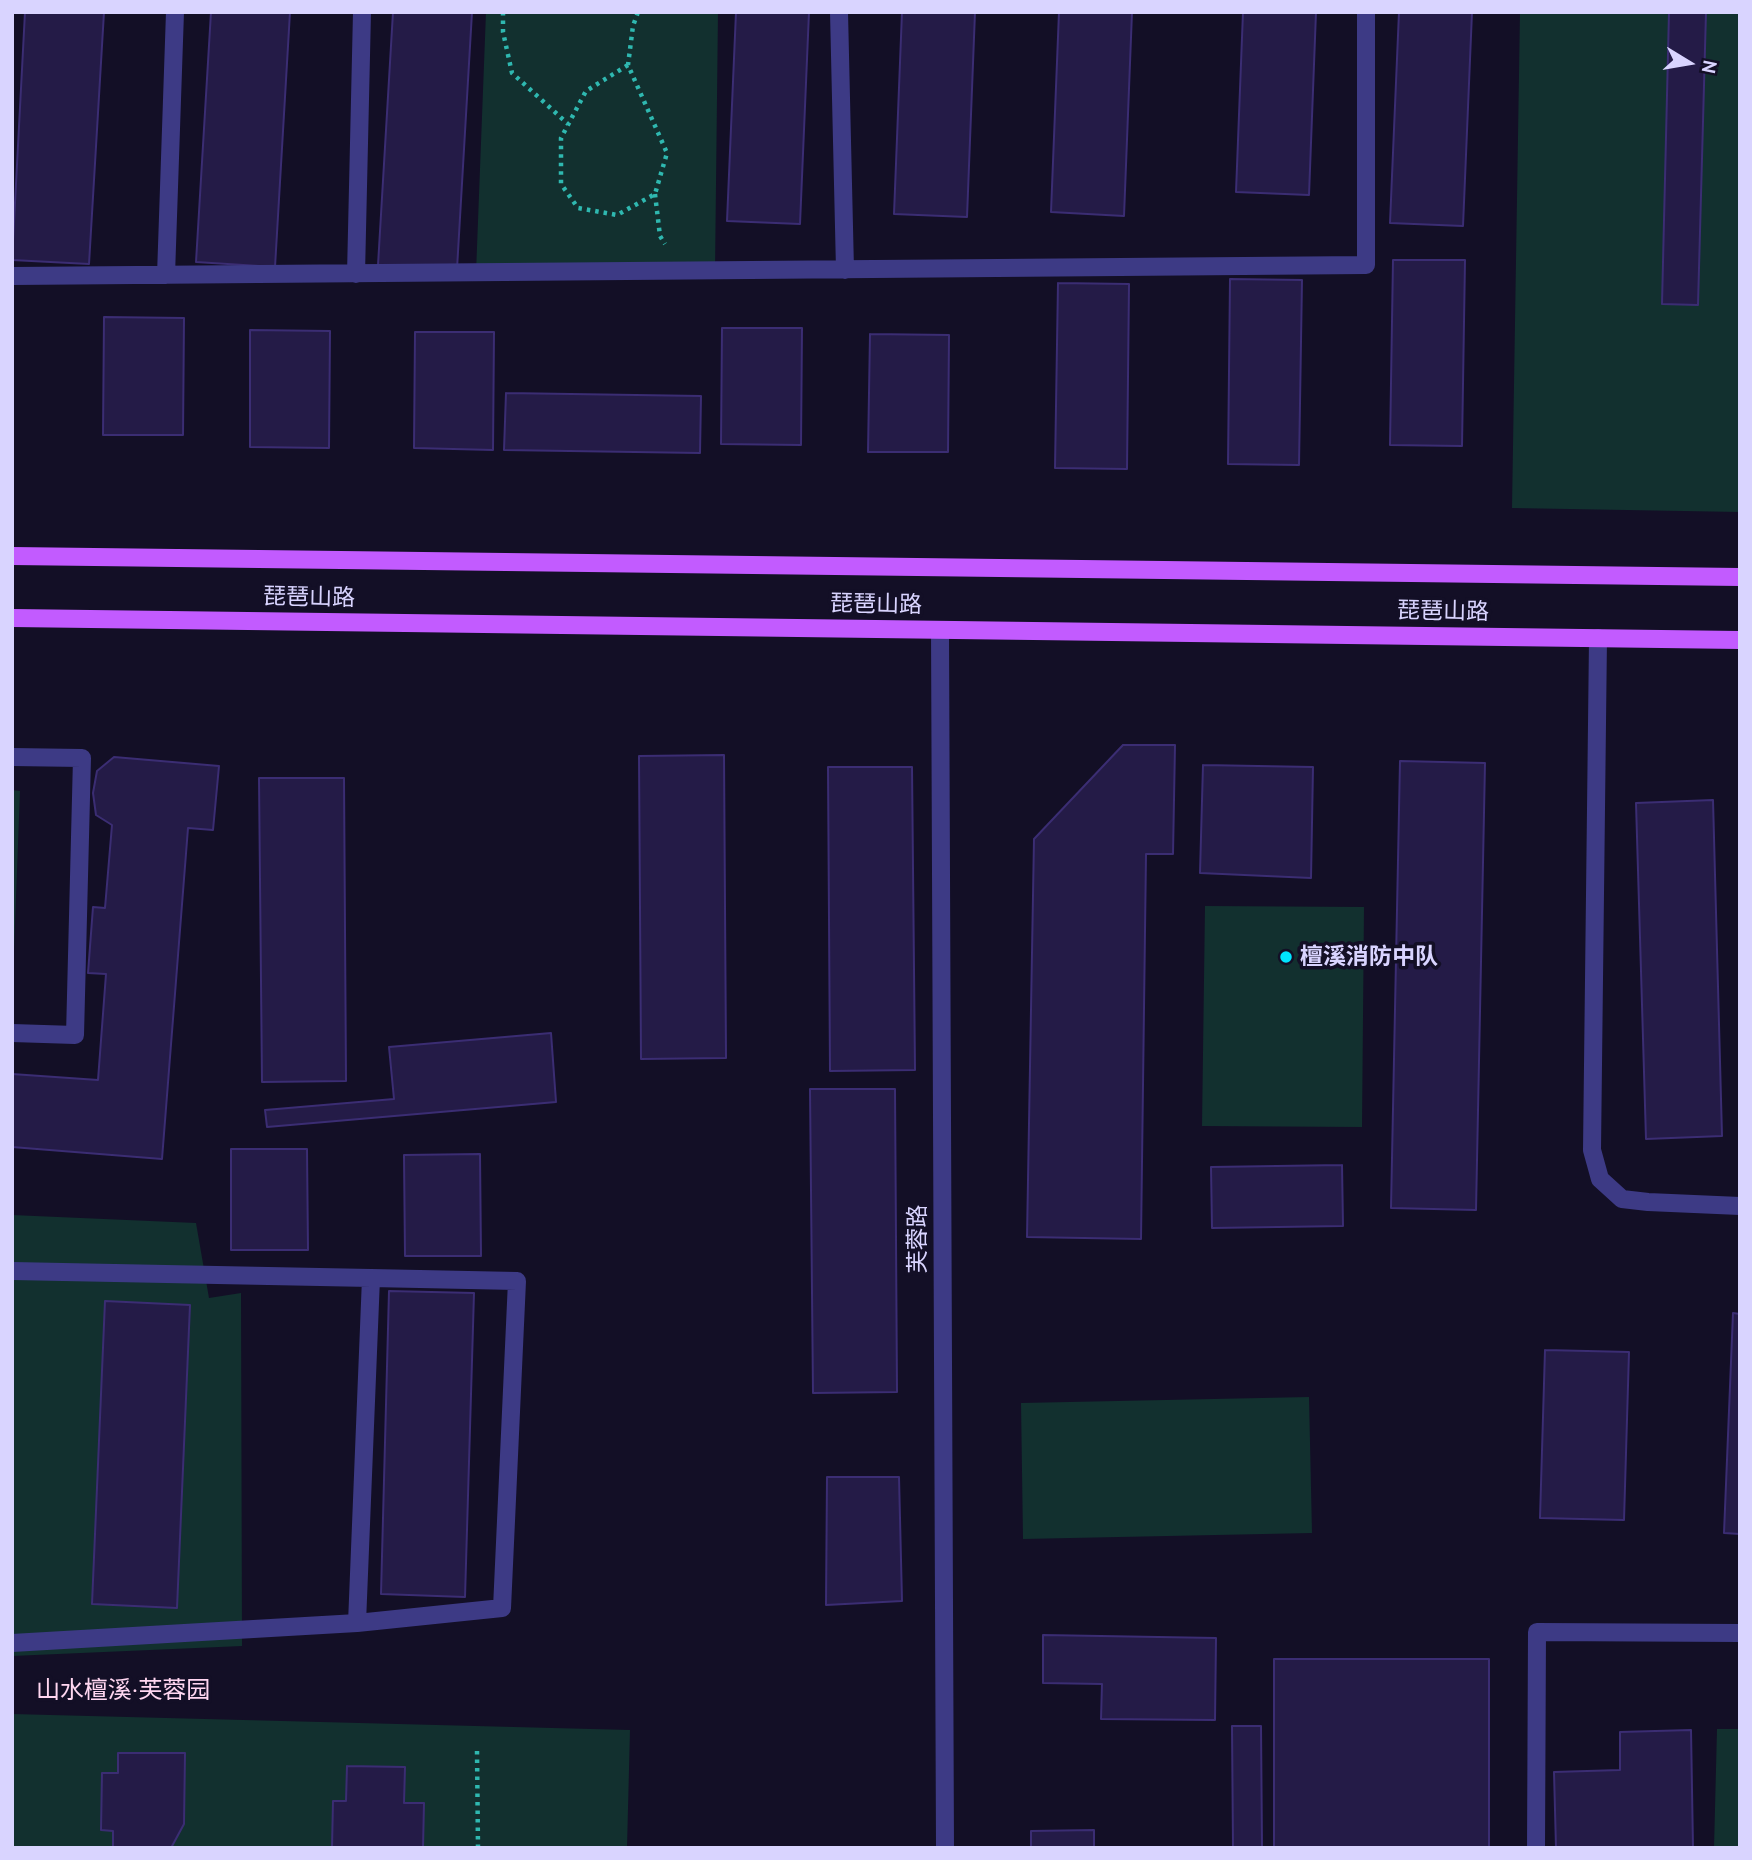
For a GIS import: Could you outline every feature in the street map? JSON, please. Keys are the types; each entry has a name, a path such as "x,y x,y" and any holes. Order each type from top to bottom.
{"main road":[{"name":"琵琶山路","path":"12,556 1740,577"},
{"name":"琵琶山路","path":"12,618 1740,640"}],"street":[{"path":"166,275 175,12"},
{"path":"356,274 362,12"},
{"path":"839,12 845,270"},
{"path":"12,276 1367,265 1366,12"},
{"name":"芙蓉路","path":"940,630 945,1848"},
{"path":"1598,638 1592,1150 1600,1179 1622,1199 1740,1206"},
{"path":"12,757 82,758 75,1035 12,1034"},
{"path":"12,1271 517,1281 502,1608 357,1623 12,1643"},
{"path":"357,1623 370,1278"},
{"path":"1536,1848 1537,1632 1740,1633"}],"path":[{"path":"503,12 503,32 512,74 568,124"},
{"path":"638,12 633,26 628,65 667,153 655,194 660,236 682,271"},
{"path":"628,65 586,91 561,138 561,184 578,208 617,215 655,194"},
{"path":"477,1751 478,1848"}],"green space":[{"path":"486,12 718,12 715,271 476,273"},
{"path":"1520,12 1740,12 1740,512 1512,508"},
{"path":"12,790 20,791 12,1004"},
{"path":"1205,906 1364,907 1362,1127 1202,1126"},
{"path":"12,1215 196,1223 209,1298 241,1293 242,1646 12,1656"},
{"path":"1309,1397 1312,1533 1023,1539 1021,1403"},
{"path":"12,1714 630,1730 627,1848 12,1848"},
{"path":"1717,1729 1740,1729 1740,1848 1714,1848"}],"building":[{"path":"25,12 104,12 89,264 12,260"},
{"path":"211,12 290,12 275,267 196,262"},
{"path":"393,12 472,12 457,269 378,265"},
{"path":"736,12 809,12 800,224 727,221"},
{"path":"902,12 975,12 967,217 894,214"},
{"path":"1059,12 1132,12 1124,216 1051,212"},
{"path":"1243,12 1316,12 1309,195 1236,192"},
{"path":"1399,12 1472,12 1463,226 1390,223"},
{"path":"1669,12 1706,12 1698,305 1662,304"},
{"path":"1393,260 1465,260 1462,446 1390,445"},
{"path":"1230,279 1302,280 1299,465 1228,464"},
{"path":"1058,283 1129,284 1127,469 1055,468"},
{"path":"104,317 184,318 183,435 103,435"},
{"path":"722,328 802,328 801,445 721,444"},
{"path":"250,330 330,331 329,448 250,447"},
{"path":"415,332 494,332 493,450 414,448"},
{"path":"870,334 949,335 948,452 868,452"},
{"path":"506,393 701,396 700,453 504,450"},
{"path":"1123,745 1175,745 1173,854 1146,854 1141,1239 1027,1237 1034,839"},
{"path":"724,755 726,1058 641,1059 639,756"},
{"path":"114,757 219,766 213,830 188,828 162,1159 12,1147 12,1074 98,1080 106,974 88,973 93,907 105,908 112,825 96,815 93,793 97,771"},
{"path":"1400,761 1485,763 1476,1210 1391,1208"},
{"path":"1203,765 1313,767 1311,878 1200,873"},
{"path":"828,767 912,767 915,1070 830,1071"},
{"path":"259,778 344,778 346,1081 262,1082"},
{"path":"1713,800 1722,1136 1646,1139 1636,803"},
{"path":"551,1033 556,1102 267,1127 265,1110 394,1099 389,1047"},
{"path":"810,1089 895,1089 897,1392 813,1393"},
{"path":"231,1149 307,1149 308,1250 231,1250"},
{"path":"480,1154 481,1256 405,1256 404,1155"},
{"path":"1342,1165 1343,1226 1212,1228 1211,1167"},
{"path":"389,1291 474,1293 465,1597 381,1594"},
{"path":"105,1301 190,1305 177,1608 92,1604"},
{"path":"1733,1313 1740,1314 1740,1534 1724,1533"},
{"path":"1545,1350 1629,1352 1624,1520 1540,1518"},
{"path":"827,1477 899,1477 902,1601 826,1605"},
{"path":"1043,1635 1216,1638 1215,1720 1101,1719 1102,1684 1043,1683"},
{"path":"1274,1659 1489,1659 1489,1848 1274,1848"},
{"path":"1232,1726 1261,1726 1262,1848 1233,1848"},
{"path":"1691,1730 1693,1848 1556,1848 1554,1772 1620,1770 1620,1732"},
{"path":"118,1753 185,1753 184,1824 171,1848 113,1848 113,1831 101,1830 102,1773 118,1773"},
{"path":"347,1766 405,1767 404,1803 424,1803 423,1848 332,1848 333,1801 346,1801"},
{"path":"1094,1830 1094,1848 1031,1848 1031,1831"}],"place":[{"name":"檀溪消防中队","path":"1286,957"}],"district":[{"name":"山水檀溪·芙蓉园","path":"123,1691"}]}
